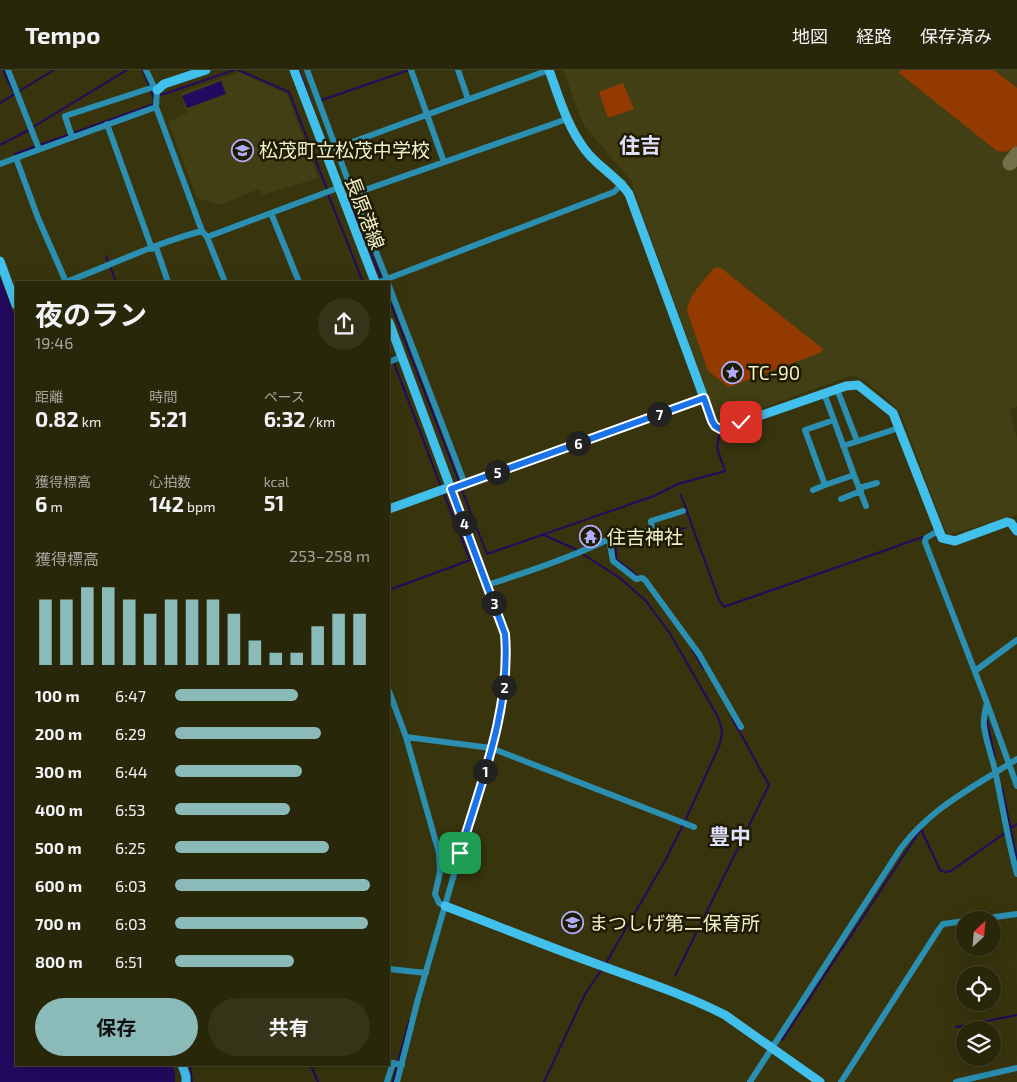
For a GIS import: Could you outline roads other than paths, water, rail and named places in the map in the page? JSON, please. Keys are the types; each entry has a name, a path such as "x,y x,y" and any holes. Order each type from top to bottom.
{"street":[{"path":"8,70 39,149"},
{"path":"146,70 156,88 156,107 202,231 208,237 225,281"},
{"path":"72,137 65,116 156,88 179,74 206,70"},
{"name":"長原港線","path":"294,70 374,281"},
{"path":"307,70 387,281"},
{"path":"411,70 444,162"},
{"path":"458,70 468,99"},
{"path":"336,148 549,70 567,119 586,152 604,170 623,184 630,194 715,426 720,429 838,388 858,385 893,413 938,532 942,538 955,541 1007,522 1012,523 1017,531"},
{"path":"0,164 156,107"},
{"path":"342,198 567,119"},
{"path":"106,124 168,281"},
{"path":"16,158 38,218 65,281"},
{"path":"390,282 614,192 623,184"},
{"path":"208,237 338,188"},
{"path":"271,213 299,281"},
{"path":"68,281 179,237 202,231"},
{"path":"0,261 15,299"},
{"path":"390,288 465,484"},
{"path":"390,325 505,634 507,658 502,708 426,973 397,1082"},
{"path":"390,362 402,357"},
{"path":"838,388 857,441"},
{"path":"824,393 866,506"},
{"path":"390,509 465,484 704,398"},
{"path":"825,485 805,430 834,420"},
{"path":"843,446 899,428"},
{"path":"812,490 854,475"},
{"path":"841,499 877,483"},
{"path":"487,585 575,554 609,539 652,530 651,521 683,511"},
{"path":"938,532 926,538 925,542 988,703 1017,786"},
{"path":"609,539 613,561 636,578 645,580 699,654 741,727"},
{"path":"975,671 1017,640"},
{"path":"988,703 984,716 987,745 996,772 1017,874"},
{"path":"391,704 406,737 439,853 440,872 435,894 439,903 693,999 725,1015 820,1082"},
{"path":"406,737 491,748 694,828"},
{"path":"750,1082 914,831 930,816 968,789 1017,759"},
{"path":"1001,916 1017,914"},
{"path":"841,1082 939,929 943,924 956,922"},
{"path":"390,969 426,973"},
{"path":"387,1082 393,1063 402,1065"},
{"path":"182,1066 186,1082"},
{"path":"956,1082 1017,1068"}],"waterway":[{"path":"3,70 13,91"},
{"path":"0,103 54,70"},
{"path":"33,127 127,70"},
{"path":"143,70 153,96"},
{"path":"154,99 153,96 234,70"},
{"path":"238,70 289,92 327,189"},
{"path":"299,70 312,106"},
{"path":"322,100 409,70"},
{"path":"15,154 154,104"},
{"path":"0,145 29,130"},
{"path":"328,194 363,281"},
{"path":"348,199 382,280"},
{"path":"106,256 116,281"},
{"path":"390,302 460,484"},
{"path":"390,353 392,359"},
{"path":"394,363 441,487"},
{"path":"461,488 487,554 654,496 678,484 725,471 717,448 719,435"},
{"path":"390,590 470,560 444,494"},
{"path":"681,495 719,600 724,607 923,537"},
{"path":"628,538 685,528"},
{"path":"542,534 577,550"},
{"path":"616,540 616,559 639,577"},
{"path":"581,553 620,578 646,601 671,635 718,717 722,730 720,744 685,821"},
{"path":"692,649 704,669"},
{"path":"675,976 769,785 732,718"},
{"path":"987,720 995,759"},
{"path":"1002,788 1017,859"},
{"path":"1008,830 1017,824"},
{"path":"606,963 666,859 683,825"},
{"path":"782,1040 921,829 940,870 945,872 951,871 1005,833"},
{"path":"544,1082 585,994 602,969"},
{"path":"986,1021 1017,1015"},
{"path":"393,1082 409,1021"},
{"path":"190,1066 192,1082"},
{"path":"311,1066 318,1082"}],"place":[{"name":"松茂町立松茂中学校","path":"243,150"},
{"name":"TC-90","path":"732,373"},
{"name":"住吉神社","path":"591,537"},
{"name":"まつしげ第二保育所","path":"573,923"}],"district":[{"name":"住吉","path":"640,146"},
{"name":"豊中","path":"730,837"}]}
